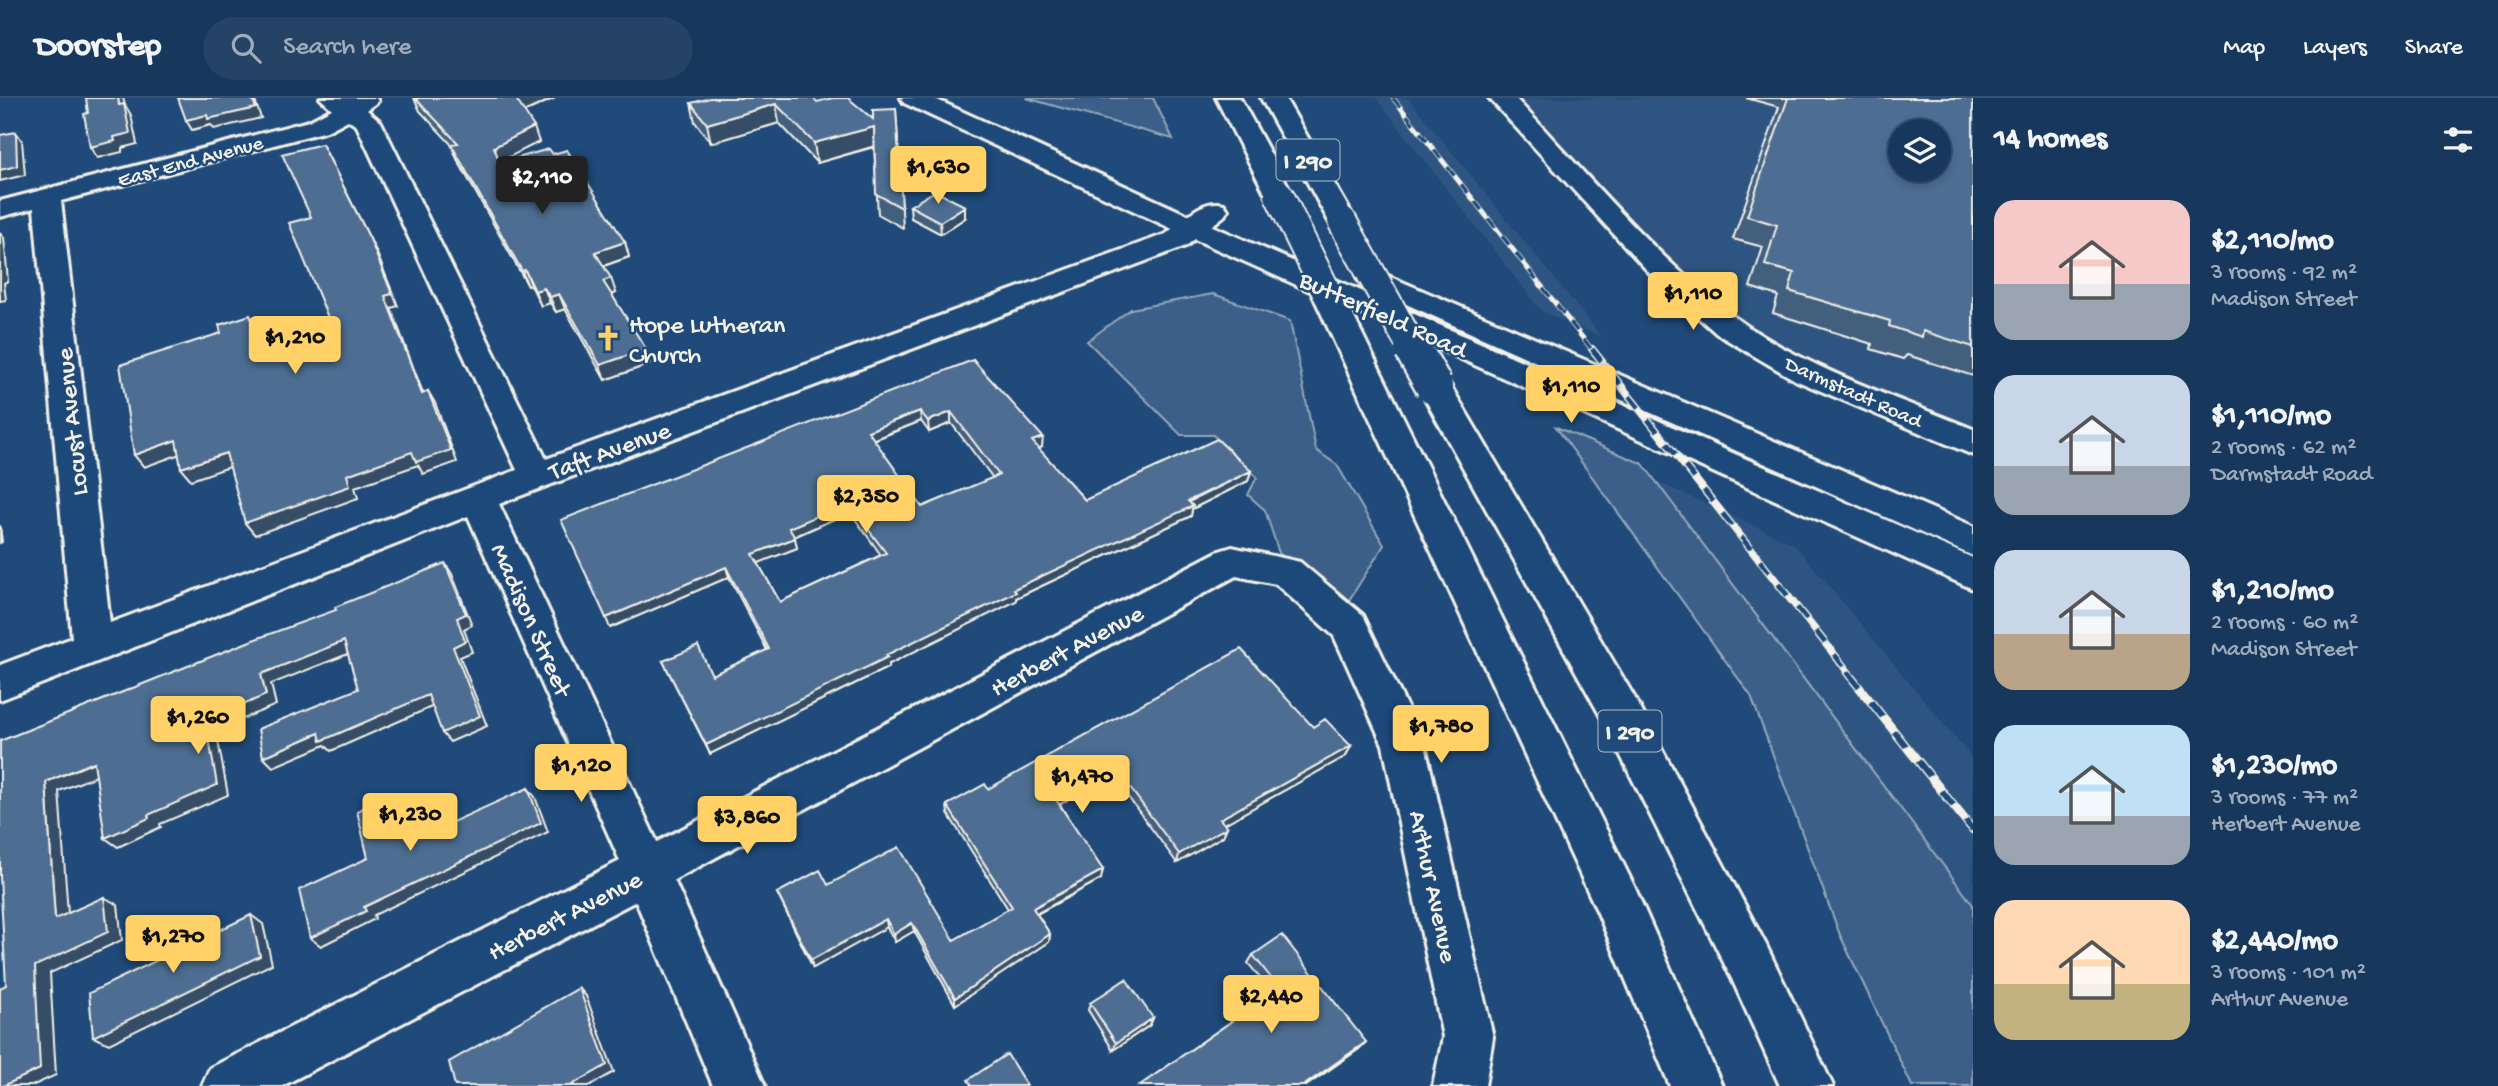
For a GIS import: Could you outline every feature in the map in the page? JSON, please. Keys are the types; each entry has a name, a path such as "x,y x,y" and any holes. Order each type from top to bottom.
{"main road":[{"name":"Butterfield Road","path":"913,98 1973,541"},
{"name":"Butterfield Road","path":"956,98 1203,218 1973,574"},
{"name":"I 290","path":"1228,98 1279,195 1617,902 1696,1086"},
{"name":"I 290","path":"1273,98 1621,713 1749,962 1807,1086"},
{"name":"Darmstadt Road","path":"1500,98 1666,274 1728,327 1806,372 1973,443"},
{"name":"East End Avenue","path":"0,209 318,126 351,101"},
{"path":"351,101 368,122 537,476"},
{"name":"Locust Avenue","path":"47,197 93,648"},
{"name":"Taft Avenue","path":"0,683 478,498 1176,240 1203,218"},
{"name":"Madison Street","path":"478,498 647,871 739,1086"},
{"name":"Herbert Avenue","path":"228,1086 647,871 1232,561"},
{"name":"Arthur Avenue","path":"1232,561 1287,572 1349,626 1404,745 1468,1037 1459,1086"}],"shaded area":[{"path":"1026,98 1153,98 1173,139"},
{"path":"1376,98 1408,98 1602,337 1542,312"},
{"path":"1516,98 1973,98 1973,434 1848,383 1734,321 1668,263"},
{"path":"1213,294 1290,321 1316,450 1337,465 1384,545 1344,608 1279,553 1265,510 1248,495 1257,477 1213,435 1181,435 1087,341 1131,309"},
{"path":"1556,427 1643,464 1973,905 1973,1086 1912,1086 1840,935 1751,696"},
{"path":"1623,466 1794,544 1973,759 1973,951"}],"building":[{"path":"86,98 118,98 119,105 124,104 130,133 114,137 115,141 90,147 84,114 88,113"},
{"path":"178,98 252,98 256,108 208,119 207,115 186,120"},
{"path":"415,98 517,98 534,127 494,147 500,163 549,149 553,154 567,150 625,242 595,252 611,278 603,281 646,349 600,365 559,294 550,297 544,288 535,291 451,144 458,143"},
{"path":"710,98 813,98 817,102 848,98 873,119 873,110 896,109 902,208 876,194 874,127 814,143 776,104 707,124 691,103"},
{"path":"1788,98 1973,98 1973,347 1923,331 1922,337 1889,326 1890,321 1789,291 1794,273 1765,265 1777,225 1747,216"},
{"path":"16,132 17,166 0,170 0,135"},
{"path":"322,144 370,239 392,294 385,296 422,394 428,391 451,450 416,462 412,452 347,475 350,486 245,523 226,453 181,468 176,440 134,455 120,365 221,333 219,325 250,315 261,354 329,334 324,321 329,320 289,223 311,217 282,154"},
{"path":"935,191 965,206 940,222 910,206"},
{"path":"973,360 1043,437 1032,441 1085,500 1217,439 1251,471 1188,501 1193,506 1014,589 1016,592 886,655 888,657 706,745 663,661 698,646 712,675 769,649 726,567 606,618 561,520","holes":["920,411 928,421 951,412 999,475 922,507 868,431","848,502 886,553 780,602 753,554 795,538 789,528"]},
{"path":"445,563 466,614 457,618 465,641 453,647 480,716 442,733 428,695 321,741 319,733 263,757 258,729 358,689 344,641 261,674 266,695 206,721 217,785 148,815 149,818 105,838 94,762 46,782 55,919 104,897 108,932 35,966 40,1069 0,1086 0,988 6,985 0,877 0,741 253,640 336,610 335,607"},
{"path":"1241,649 1313,727 1325,719 1351,746 1220,819 1227,827 1179,854 1113,765 1055,798 1103,870 1033,908 1050,934 955,998 912,923 894,934 886,919 811,960 777,893 820,870 828,885 899,847 954,940 1012,907 947,805 985,784 988,789"},
{"path":"528,788 541,823 364,907 366,911 310,938 299,890 368,858 357,811 393,794 400,817 438,800 446,825"},
{"path":"251,915 260,956 93,1037 89,993"},
{"path":"1282,935 1366,1042 1303,1086 1139,1086 1279,988 1253,955"},
{"path":"1126,979 1153,1018 1116,1043 1090,1003"},
{"path":"579,988 607,1065 570,1086 455,1086 449,1062"},
{"path":"1007,1054 1027,1086 972,1086 968,1080"}],"railway":[{"path":"1393,98 1593,351"},
{"path":"1592,349 1849,673"},
{"path":"1847,672 1973,830"}],"place":[{"name":"Hope Lutheran Church","path":"608,338"}]}
